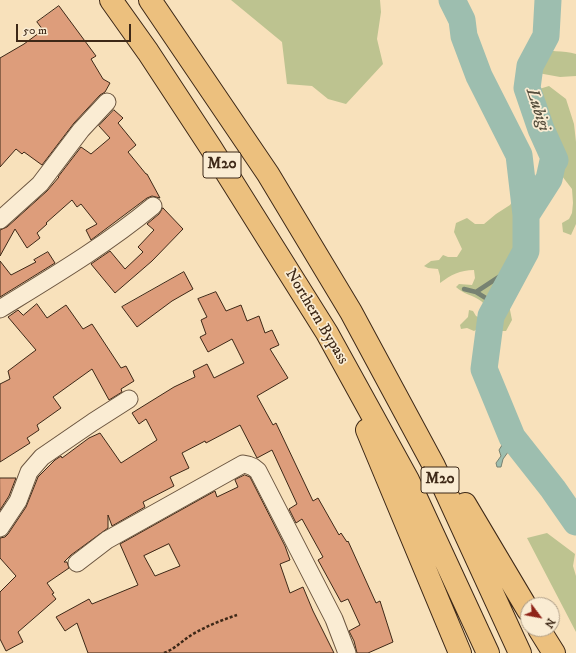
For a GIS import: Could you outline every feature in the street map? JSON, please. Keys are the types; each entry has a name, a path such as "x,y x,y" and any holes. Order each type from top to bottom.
{"highway":[{"name":"Northern Bypass","path":"111,0 148,52 211,148 327,333 408,480 488,653"},
{"name":"Northern Bypass","path":"150,0 268,174 351,312 434,466 520,653"},
{"path":"351,312 520,597"},
{"path":"327,333 460,653"},
{"path":"544,637 554,653"}],"street":[{"path":"0,220 40,184 81,130 107,102"},
{"path":"0,309 100,246 134,222 153,206"},
{"path":"0,528 18,501 29,472 42,456 129,399"},
{"path":"77,563 106,540 243,464 248,465 258,471 334,619 347,653"}],"path":[{"path":"164,653 192,634 237,615"}],"green space":[{"path":"231,0 380,0 381,12 377,39 383,64 346,104 328,99 312,86 287,84 282,42"},
{"path":"536,49 576,54 576,76 560,77 538,73 526,60 530,51"},
{"path":"549,86 566,99 574,124 576,142 576,224 571,235 563,232 562,223 569,219 572,213 573,203 572,189 562,176 557,190 547,203 534,210 514,241 514,255 524,262 511,288 508,300 512,320 506,331 501,331 484,304 456,287 459,284 472,285 475,278 474,270 456,274 440,283 438,269 424,266 431,261 439,260 443,255 448,257 457,257 462,249 454,232 456,223 467,218 475,224 484,224 510,205 515,198 531,185 544,179 553,161 536,129 527,104 536,90"},
{"path":"469,310 473,311 476,316 482,319 479,328 474,331 467,328 461,329 460,325 468,317"},
{"path":"547,533 575,554 573,566 576,576 576,632 560,601 560,597 558,597 527,538"}],"shaded area":[{"path":"500,409 514,421 518,429 520,448 511,448 503,459 501,467 497,467 496,463 501,456 499,450 504,442 502,429 497,417"},
{"path":"524,452 538,465 542,474 564,488 570,499 573,519 558,511 542,475 532,475 526,473"}],"building":[{"path":"59,6 96,56 91,59 103,79 110,83 105,92 100,95 74,123 42,165 24,152 22,154 16,149 0,167 0,58 24,44 43,30 37,22"},
{"path":"114,110 123,118 118,123 136,145 128,152 147,174 160,198 152,196 147,198 91,240 86,230 97,224 81,204 77,207 72,200 46,223 47,224 37,233 40,238 27,248 15,229 0,256 0,230 7,227 47,191 81,147 91,154 110,138 99,126"},
{"path":"163,208 183,229 152,261 115,293 91,264 110,251 125,269 143,252 138,247 154,230 147,224 159,214"},
{"path":"48,252 55,263 0,297 0,261 11,275 36,262 34,260"},
{"path":"184,272 193,289 172,301 137,327 122,307"},
{"path":"216,292 226,311 241,305 247,321 259,316 265,333 272,330 279,345 270,349 288,378 257,396 273,425 276,423 313,501 318,498 339,535 341,533 347,542 348,541 376,603 380,601 393,642 368,653 357,653 354,641 349,631 360,625 348,599 341,602 318,560 323,557 302,519 296,523 289,509 297,504 272,450 257,458 240,425 206,443 205,441 182,453 189,468 170,477 174,486 143,502 145,507 112,526 108,515 108,528 71,555 64,562 67,562 69,568 47,583 56,599 18,632 23,642 6,651 0,639 0,592 16,576 0,558 0,538 5,537 8,534 26,507 38,477 55,460 61,456 62,458 89,438 100,433 121,463 157,440 146,419 139,424 132,413 174,387 195,377 193,371 207,364 214,378 244,363 232,339 208,352 200,337 206,334 201,320 207,317 198,299"},
{"path":"37,304 47,318 66,305 83,329 92,324 121,368 126,366 134,381 121,389 122,392 109,400 92,369 53,397 61,408 37,425 39,430 27,438 30,443 0,462 0,384 10,379 8,371 36,350 8,317 18,310 23,315"},
{"path":"245,475 250,477 285,546 290,560 280,564 290,593 303,587 334,653 88,653 77,623 65,631 56,617 89,599 92,604 138,585 120,544 215,491 217,497 238,487 235,480","holes":["169,544 180,566 155,576 144,556"]},
{"path":"0,478 16,478 9,496 0,510"}],"waterway":[{"path":"452,0 462,20 464,36 479,76 519,155 526,215 526,251 491,316 484,369 512,437 553,489 576,522"},
{"name":"Lubigi","path":"526,215 549,179 553,161 555,160 541,129 527,88 530,66 546,36 548,0"},
{"path":"464,289 476,292 520,263"},
{"path":"476,292 497,305"}]}
